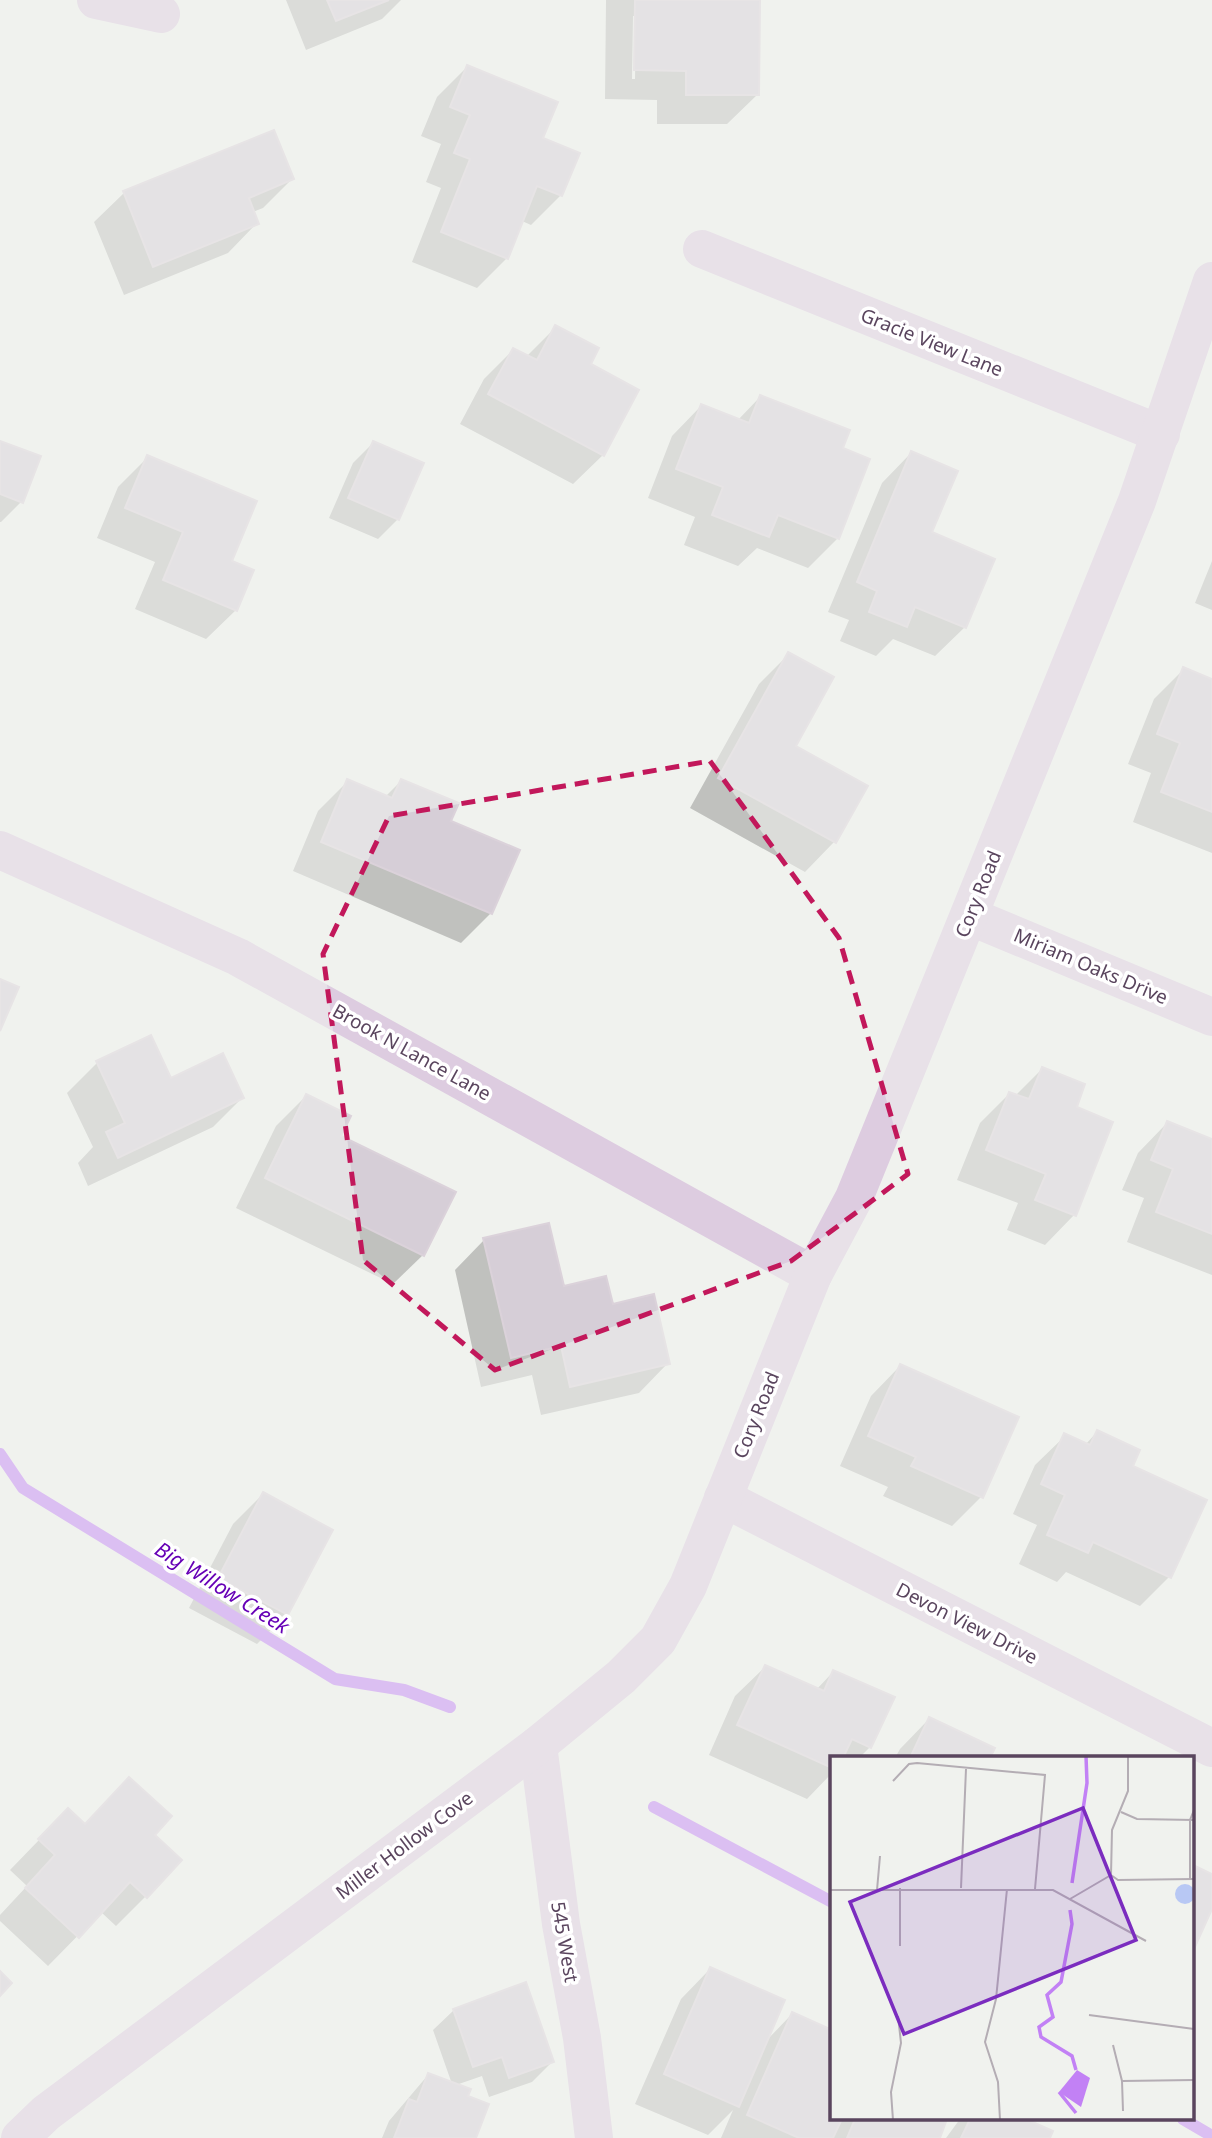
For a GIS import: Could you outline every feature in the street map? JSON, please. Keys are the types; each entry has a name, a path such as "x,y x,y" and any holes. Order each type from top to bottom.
{"street":[{"path":"96,0 161,13"},
{"name":"Gracie View Lane","path":"702,249 1161,435"},
{"name":"Cory Road","path":"723,1498 813,1275 854,1199 1138,501 1212,281"},
{"name":"Brook N Lance Lane","path":"0,850 238,957 813,1275"},
{"name":"Miriam Oaks Drive","path":"969,916 1212,1017"},
{"name":"Miller Hollow Cove","path":"20,2138 46,2113 538,1745 621,1677 658,1640 688,1586 723,1498"},
{"name":"Devon View Drive","path":"723,1498 1212,1748"},
{"name":"545 West","path":"538,1745 561,1924 582,2038 594,2138"}],"highlighted area":[{"path":"710,761 839,938 908,1174 791,1261 495,1370 363,1260 323,954 389,816"}],"building":[{"path":"327,0 389,0 336,21"},
{"path":"635,0 760,0 759,95 686,95 686,71 634,70"},
{"path":"467,65 558,102 543,138 580,153 562,196 537,186 508,259 441,232 470,159 454,153 470,115 450,107"},
{"path":"274,130 294,179 249,198 259,224 153,267 123,191"},
{"path":"555,325 599,348 591,364 639,390 604,456 488,394 513,348 537,360"},
{"path":"760,395 850,430 843,448 870,459 839,539 778,515 769,537 712,515 723,487 676,469 701,404 749,423"},
{"path":"0,441 41,456 23,503 0,494"},
{"path":"373,441 424,463 399,520 348,498"},
{"path":"911,451 958,471 932,532 995,559 966,628 915,607 907,627 869,612 877,591 857,582"},
{"path":"147,455 257,501 232,561 254,570 237,611 163,580 183,532 125,508"},
{"path":"788,652 834,677 796,746 868,786 836,843 718,778"},
{"path":"1183,667 1212,679 1212,812 1161,792 1180,743 1157,734"},
{"path":"347,779 392,798 401,779 459,803 451,821 520,850 492,914 321,842"},
{"path":"0,979 19,987 0,1031"},
{"path":"151,1035 171,1078 223,1053 244,1098 118,1158 106,1132 125,1123 96,1061"},
{"path":"1042,1067 1085,1084 1077,1107 1113,1122 1076,1216 1035,1200 1046,1174 986,1150 1009,1092 1029,1099"},
{"path":"306,1094 351,1116 341,1136 456,1192 424,1256 265,1178"},
{"path":"1167,1121 1212,1139 1212,1234 1156,1212 1173,1169 1151,1160"},
{"path":"549,1223 564,1286 606,1276 613,1304 654,1294 670,1364 570,1387 561,1346 511,1358 483,1238"},
{"path":"900,1364 1019,1417 983,1498 911,1466 916,1457 868,1436"},
{"path":"1097,1430 1140,1450 1133,1466 1207,1500 1171,1578 1093,1542 1088,1553 1047,1535 1065,1495 1041,1484 1064,1433 1090,1445"},
{"path":"263,1492 333,1530 288,1615 218,1578"},
{"path":"765,1665 824,1691 833,1670 895,1697 871,1748 852,1739 844,1756 830,1756 830,1767 737,1725"},
{"path":"929,1717 995,1748 991,1756 911,1756"},
{"path":"129,1777 172,1816 155,1835 182,1860 147,1898 130,1882 79,1938 25,1888 55,1855 38,1839 68,1808 85,1824"},
{"path":"1194,1865 1212,1874 1212,1909 1194,1949"},
{"path":"710,1967 785,2000 739,2107 664,2074"},
{"path":"0,1971 12,1983 0,1996"},
{"path":"526,1982 554,2062 509,2078 502,2057 473,2067 453,2009"},
{"path":"792,2012 830,2029 830,2120 842,2120 833,2138 799,2138 747,2115"},
{"path":"428,2073 471,2089 468,2096 489,2104 476,2138 394,2138 409,2099 417,2102"},
{"path":"855,2120 947,2120 940,2138 847,2138"},
{"path":"970,2120 1028,2120 1053,2131 1050,2138 961,2138"}],"waterway":[{"name":"Big Willow Creek","path":"0,1454 23,1488 335,1679 404,1690 450,1707"},
{"name":"Big Willow Creek","path":"654,1807 830,1901"},
{"name":"Big Willow Creek","path":"1185,2120 1212,2136"}]}
